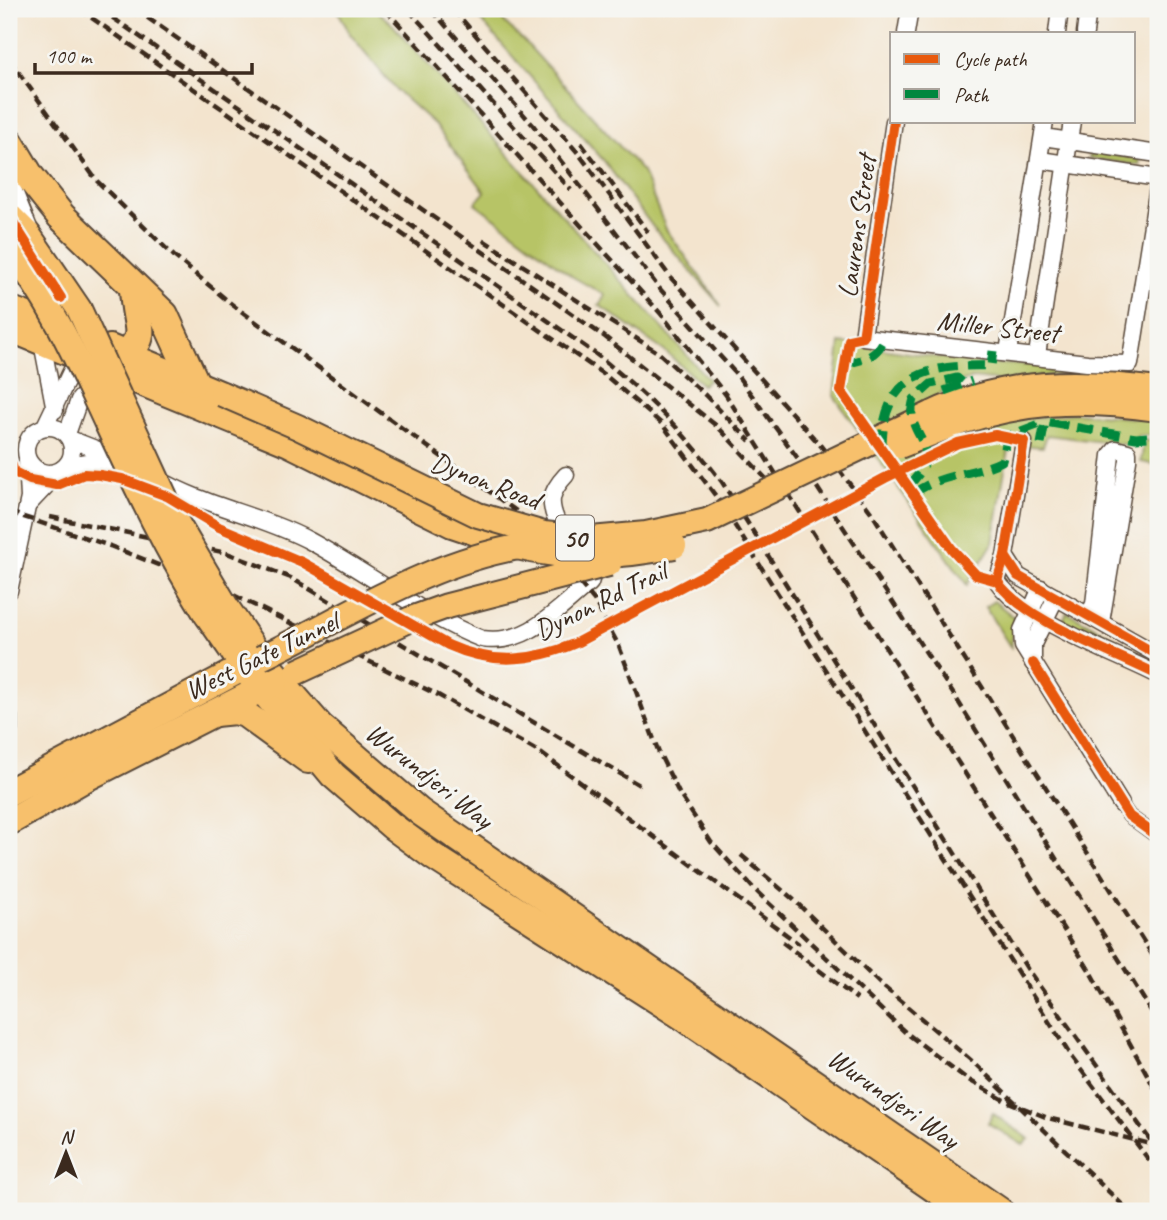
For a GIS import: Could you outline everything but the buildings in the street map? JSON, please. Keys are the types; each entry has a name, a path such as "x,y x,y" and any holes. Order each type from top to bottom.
{"highway":[{"path":"9,142 38,187 78,233 164,315 194,381"},
{"path":"118,362 140,332 134,288"},
{"name":"Wurundjeri Way","path":"252,662 345,787 434,857 688,1020 967,1211"},
{"name":"West Gate Tunnel","path":"9,792 252,662"},
{"name":"Wurundjeri Way","path":"270,685 356,760 447,832 773,1052 1000,1211"},
{"name":"West Gate Tunnel","path":"9,822 84,779 270,685"},
{"path":"207,716 226,711 245,714 345,787"}],"main road":[{"name":"Wurundjeri Way","path":"9,215 28,234 79,309 177,523 226,606 252,662"},
{"name":"Wurundjeri Way","path":"9,248 37,283 67,338 168,551 252,662"},
{"name":"Dynon Road","path":"9,308 84,348 217,403 452,525 517,547 584,555 637,553 677,546 762,515 872,459 978,396 1039,384 1086,382 1158,390"},
{"name":"Dynon Road","path":"9,329 42,342 84,348"},
{"name":"Dynon Road","path":"118,362 194,381 217,403 298,427 466,510 544,534 591,539 646,534 707,521 938,421 1007,408 1066,401 1112,402 1158,409"},
{"name":"West Gate Tunnel","path":"252,662 423,578 473,558 517,547 591,539"},
{"name":"West Gate Tunnel","path":"270,685 411,619 447,606 677,546"}],"street":[{"path":"906,32 910,9"},
{"path":"1057,32 1060,9"},
{"path":"1085,32 1088,9"},
{"name":"Laurens Street","path":"863,337 894,122"},
{"path":"1037,355 1072,122"},
{"path":"1008,352 1044,129 1069,141 1158,154"},
{"path":"1040,160 1158,178"},
{"path":"9,178 34,237 88,303 95,326 46,426"},
{"name":"Miller Street","path":"863,337 1127,365 1133,357 1158,187"},
{"path":"1017,301 1045,305"},
{"path":"42,342 55,410"},
{"path":"28,505 65,467 73,450 68,436 79,400 118,362"},
{"path":"9,591 28,505 30,480 27,440 35,431 46,426 57,428 197,500 247,515 309,541 482,639 506,641 529,632 590,583 593,573"},
{"path":"1024,441 1005,556 997,581 1006,594 1029,610 1158,675"},
{"path":"1116,449 1123,449 1128,452 1128,460 1095,619 1094,604 1111,455 1116,449"},
{"path":"27,457 32,467 42,472 53,473 65,467 102,461 140,469"},
{"path":"559,526 550,501 554,487 566,475"},
{"path":"1005,556 1018,576 1158,655"},
{"path":"1041,588 1029,610 1021,641 1129,816 1158,837"},
{"path":"1033,663 1033,645 1056,597"},
{"path":"9,716 9,730"}],"green space":[{"path":"337,9 375,9 392,24 709,380 702,385 667,353 599,305 605,295 573,277 475,203 485,192 433,123 396,90 350,34"},
{"path":"471,9 491,9 527,44 643,172 666,229 721,306 653,227 604,161"},
{"path":"1090,152 1140,159 1139,165 1089,158"},
{"path":"840,343 978,363 1079,367 1077,372 1001,381 973,378 942,389 942,393 926,402 952,437 1019,419 1075,413 1158,420 1158,434 1137,436 1136,446 1047,435 1043,447 1009,444 993,543 967,585 834,396"},
{"path":"1158,439 1158,465 1141,462 1144,441"},
{"path":"994,601 1015,618 1011,648 985,607"},
{"path":"1067,612 1158,662 1158,669 1062,622"},
{"path":"993,1113 1029,1139 1023,1145 988,1123"}],"railway":[{"path":"79,9 606,376 662,424 718,499 1072,1058 1158,1172"},
{"path":"100,9 593,352 629,381 678,429 722,482 1028,970 1156,1148"},
{"path":"135,9 605,337 718,427 783,497"},
{"path":"385,9 661,314 726,395 1088,968 1158,1094"},
{"path":"408,9 571,190"},
{"path":"431,9 533,125 660,289 737,375 799,460 954,695 1158,1022"},
{"path":"453,9 579,154 671,278 821,446 871,512 1158,964"},
{"path":"9,59 97,181 175,257 234,306 523,516 594,600 619,646 659,753 680,795 711,842 755,890 905,1032 967,1079 1004,1100 1048,1118 1158,1146"},
{"path":"581,143 648,232"},
{"path":"483,240 659,353 750,441"},
{"path":"500,509 535,544"},
{"path":"9,512 110,546 227,592 438,695 542,754 799,944"},
{"path":"50,517 227,553 291,578 641,786"},
{"path":"741,855 794,900 878,982 973,1062 1129,1211"},
{"path":"782,942 857,999"}],"marked path":[{"path":"844,364 868,357 877,351 884,340"},
{"path":"882,448 884,423 890,404 900,389 913,378 929,372 947,368 991,366 993,351"},
{"path":"907,487 920,473 926,451 914,423 914,399 931,384 957,378 964,384 972,381"},
{"path":"944,391 964,384"},
{"path":"1041,444 1045,422 1136,438 1158,436"},
{"path":"913,494 933,482 1002,461 1008,436 1045,422"}],"cycle path":[{"path":"894,122 863,337 849,340 841,391 952,549 976,575 997,581"},
{"path":"9,216 61,298"},
{"name":"Dynon Rd Trail","path":"9,457 14,472 30,480 57,485 84,474 100,475 122,479 167,496 219,527 302,562 448,645 480,656 512,659 544,654 576,643 885,478 958,443 995,435 1024,441 1005,556 997,581"},
{"path":"1005,556 1018,576 1158,655"},
{"path":"997,581 1010,596 1048,622 1158,675"},
{"path":"1033,663 1129,816 1158,837"}]}
